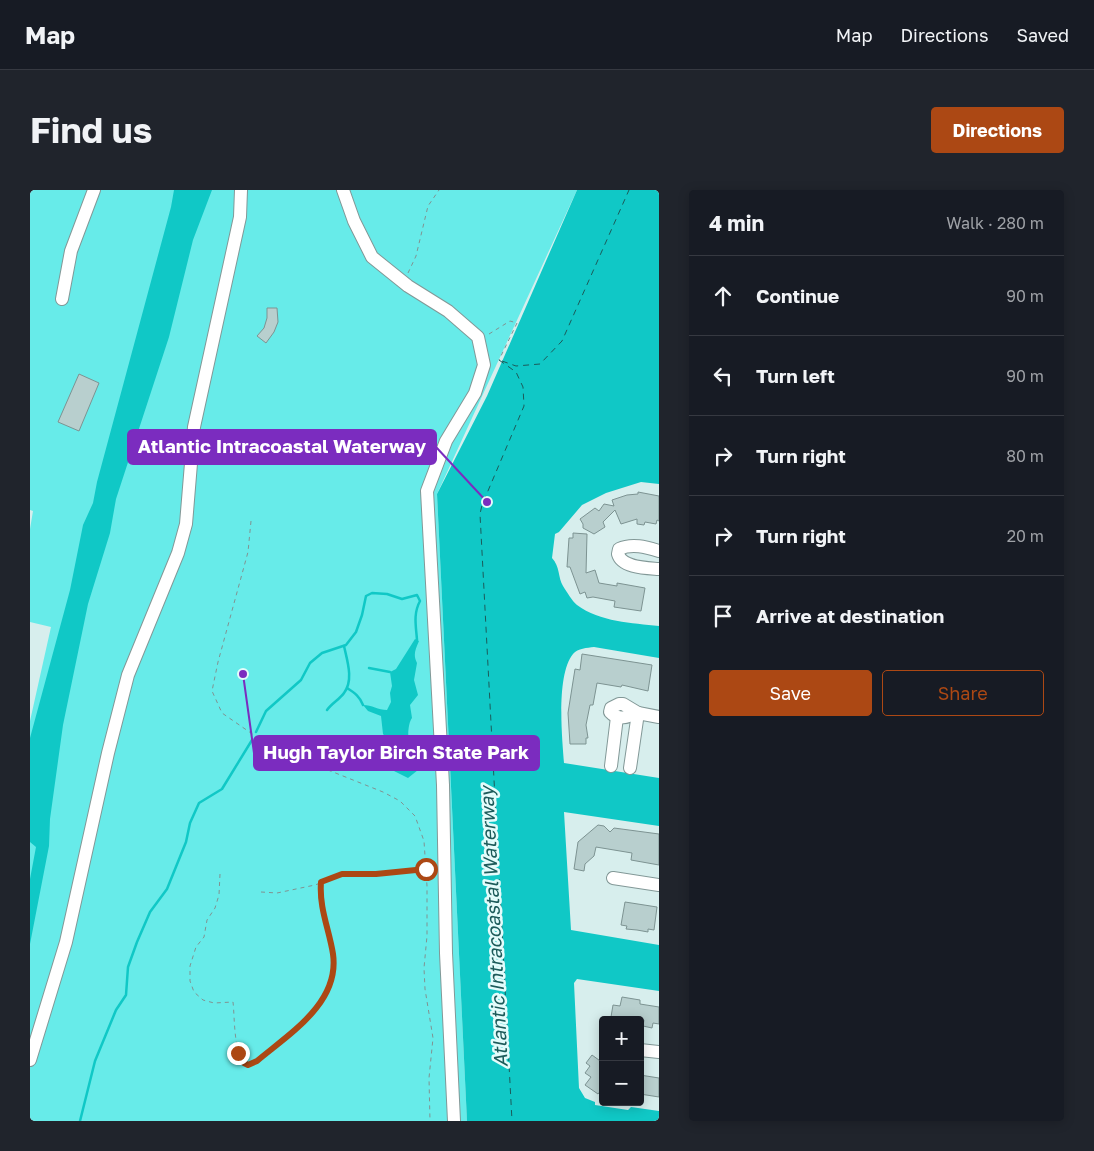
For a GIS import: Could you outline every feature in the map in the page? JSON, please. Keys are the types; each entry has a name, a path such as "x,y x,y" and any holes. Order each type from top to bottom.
{"street":[{"path":"62,299 71,252 94,190"},
{"path":"30,1060 66,942 105,762 128,675 178,553 186,524 194,427 240,217 241,190"},
{"path":"343,190 354,221 372,257 402,281 448,311 478,336 484,365 475,393 446,441 427,491 444,785 448,1012 454,1121"},
{"path":"659,551 641,546 626,546 619,549 618,554 622,561 631,565 659,569"},
{"path":"611,766 617,717 627,717 638,713 659,716"},
{"path":"630,768 638,713"},
{"path":"613,878 659,885"},
{"path":"644,1050 659,1052"}],"path":[{"path":"402,281 416,256 428,206 439,190"},
{"path":"476,335 489,334 510,321 516,323 499,360"},
{"path":"251,521 248,552 218,662 212,692 222,713 274,749 300,761 383,792 400,801 415,816 424,841 426,869 427,936 424,968 432,1038 430,1121"},
{"path":"261,892 278,893 321,882 342,874 376,874 445,867"},
{"path":"220,874 219,895 215,908 207,920 204,937 196,947 190,966 190,981 194,992 203,1000 214,1003 233,1002 238,1053 244,1063 248,1065 257,1061 317,1009 329,989 334,970 333,956 320,897 321,882"}],"shaded area":[{"path":"30,190 577,190 437,494 467,1121 30,1121 30,721 51,627 30,622 30,529 33,511 30,510"}],"water":[{"path":"174,190 212,190 193,240 169,337 116,499 110,533 88,604 63,725 50,819 49,846 30,944 30,879 36,847 30,842 30,738 70,590 83,525 93,503"},
{"path":"577,190 659,190 659,484 641,482 606,493 582,505 559,532 555,534 552,558 555,561 563,586 571,599 586,611 627,623 659,626 659,658 594,647 575,652 564,676 561,707 564,763 659,778 659,826 564,812 571,930 659,945 659,991 577,979 574,983 579,1088 585,1098 595,1102 595,1105 628,1110 631,1107 659,1111 659,1121 467,1121 437,494 487,396"},
{"path":"415,639 419,641 415,652 417,663 414,680 418,695 410,705 412,718 408,735 410,745 418,756 418,770 408,778 394,771 383,762 390,747 388,740 383,734 381,716 368,711 363,705 387,710 391,702 390,693 392,686 390,672 396,669"}],"building":[{"path":"267,308 277,308 278,322 266,343 257,336 264,328"},
{"path":"79,374 99,383 79,431 58,422"},
{"path":"638,492 659,496 659,521 657,520 656,524 645,522 644,525 637,524 637,519 621,524 615,510 603,522 605,527 594,534 583,528 580,519 595,508 599,511 604,504 614,506 612,500 638,494"},
{"path":"573,533 587,534 586,573 595,570 599,583 617,586 617,583 645,588 641,611 614,607 615,601 593,597 587,598 585,592 580,594 570,567 567,567 569,538 573,538"},
{"path":"582,654 652,665 648,691 622,685 621,687 597,683 593,705 590,705 586,725 588,738 586,738 586,744 570,744 568,713 575,669 580,670"},
{"path":"598,825 604,826 610,832 614,828 659,834 659,865 631,860 632,853 596,847 594,856 585,864 584,871 574,869 578,842"},
{"path":"625,902 657,907 654,930 648,929 648,932 626,929 627,926 621,925"},
{"path":"622,997 640,1000 640,1004 659,1007 659,1024 653,1023 652,1028 644,1026 644,1016 611,1016 613,1005 620,1006"},
{"path":"592,1055 599,1060 598,1094 585,1085 591,1077 585,1073 590,1066 586,1063"},
{"path":"644,1076 659,1078 659,1097 644,1095"}],"waterway":[{"path":"256,732 266,711 301,680 310,663 322,653 346,645 356,632 366,596 372,593 387,594 402,599 417,595 420,601 416,615 417,640"},
{"path":"327,710 342,695 349,682 349,670 344,646"},
{"path":"369,668 390,672"},
{"path":"347,688 357,695 363,705"},
{"path":"80,1121 95,1061 116,1010 126,995 128,967 137,942 150,912 167,889 199,803 222,789 252,740"}],"ferry route":[{"path":"502,361 516,366 540,364 562,341 629,190"},
{"path":"499,360 516,372 523,387 524,406 482,505 480,514 512,1121"}],"place":[{"name":"Atlantic Intracoastal Waterway","path":"487,502"},
{"name":"Hugh Taylor Birch State Park","path":"243,674"}],"route":[{"path":"238,1053 244,1063 248,1065 257,1061 317,1009 329,989 334,970 333,956 320,897 321,882 342,874 376,874 426,869"}]}
